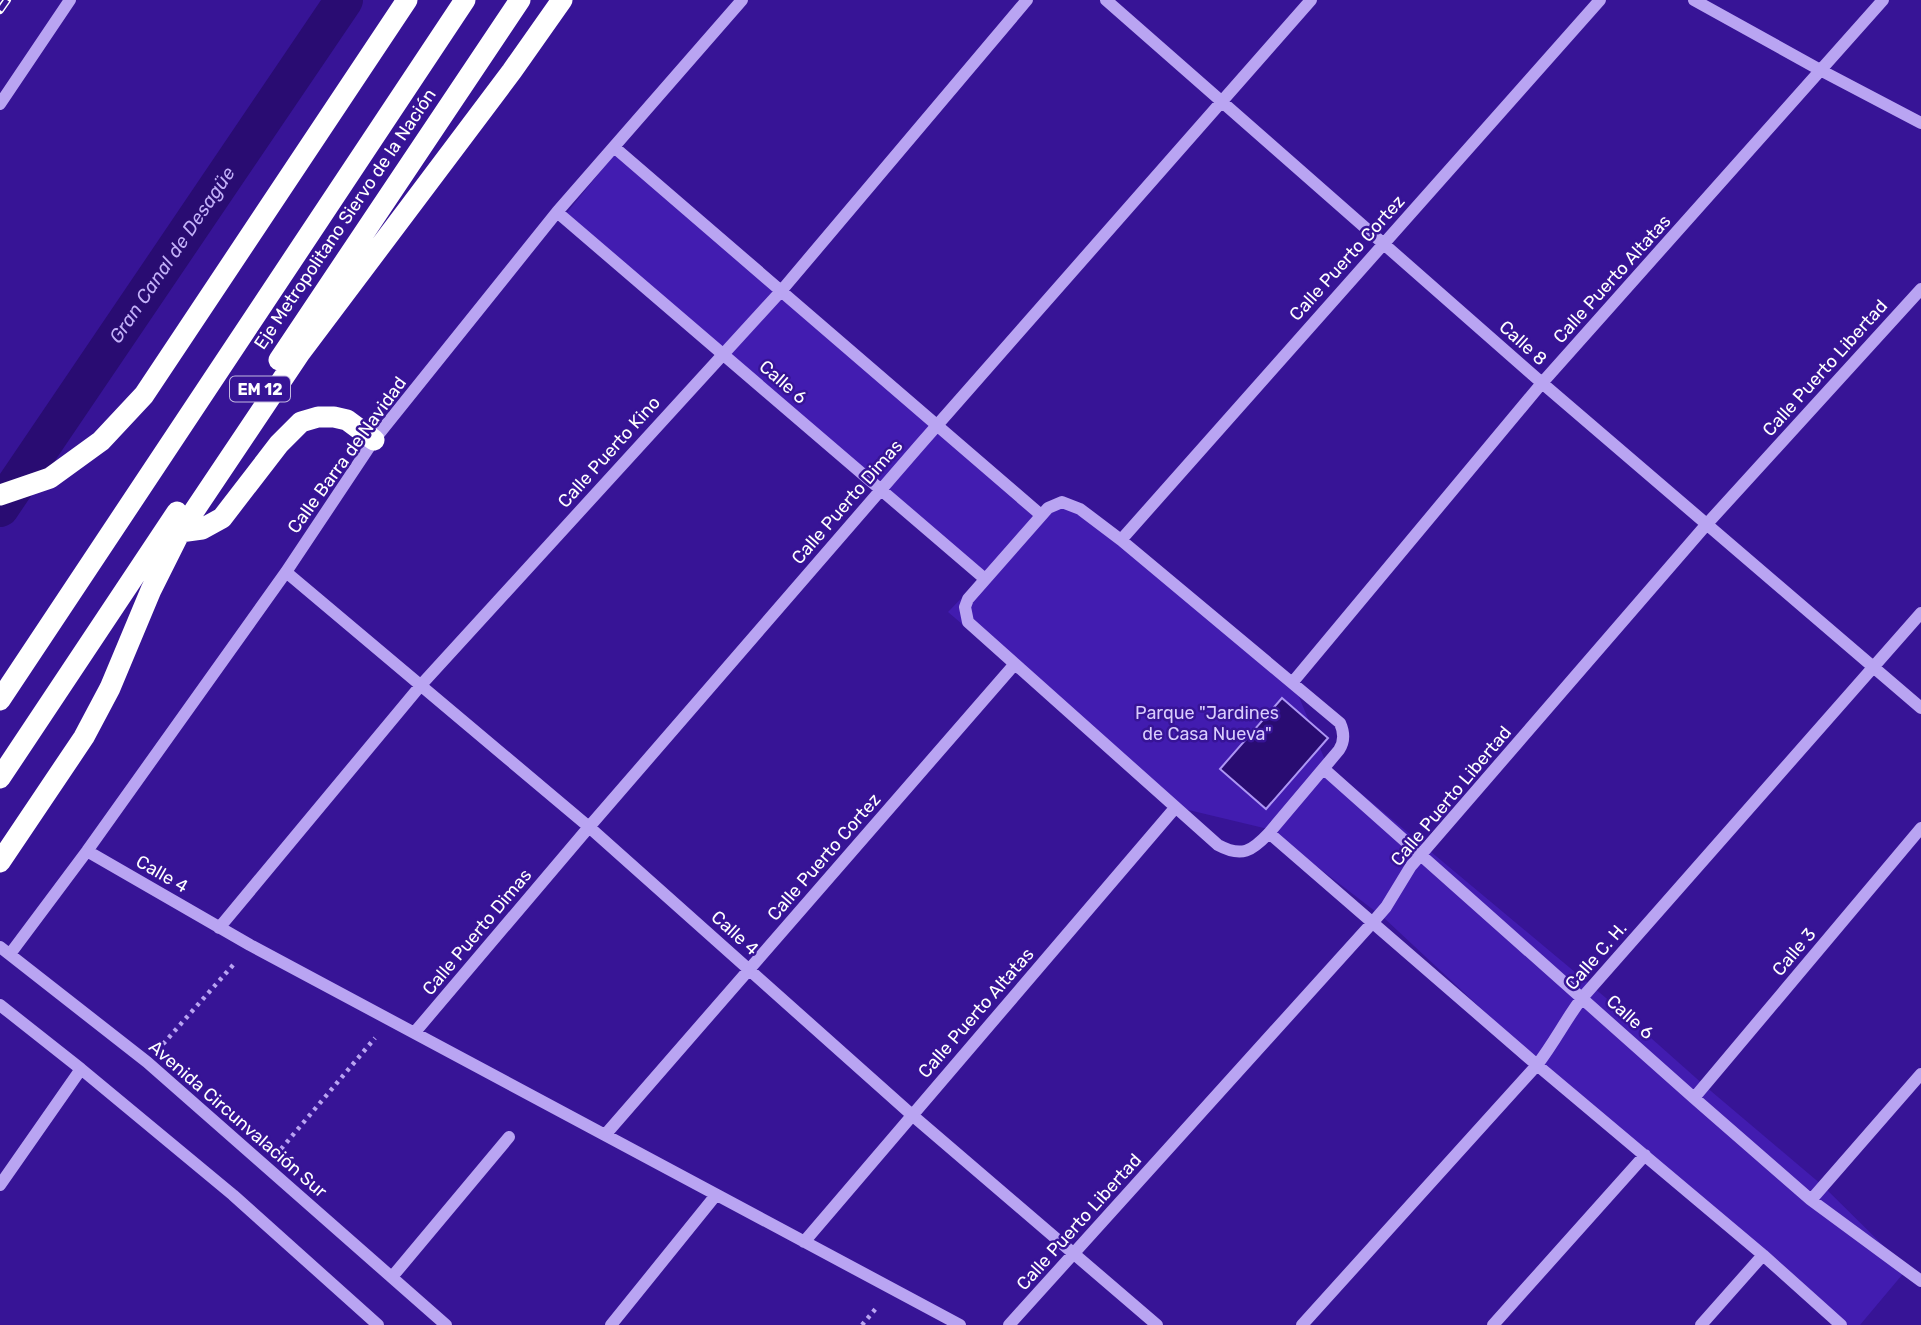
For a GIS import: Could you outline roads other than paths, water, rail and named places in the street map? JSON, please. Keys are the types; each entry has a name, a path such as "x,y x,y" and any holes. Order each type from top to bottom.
{"highway":[{"path":"0,495 50,478 101,441 144,395 407,0"},
{"name":"Eje Metropolitano Siervo de la Nación","path":"0,699 465,0"},
{"name":"Eje Metropolitano Siervo de la Nación","path":"0,778 520,0"},
{"path":"0,862 84,737 110,688 151,590 180,531 300,354 562,0"},
{"path":"180,531 202,529 222,518 279,444 301,422 318,417 347,420 374,440"}],"street":[{"path":"0,104 70,0"},
{"name":"Calle Barra de Navidad","path":"5,951 87,851 285,572 374,440 557,212 742,0"},
{"name":"Calle Puerto Kino","path":"219,928 422,685 782,290 1027,0"},
{"name":"Calle 8","path":"1106,0 1542,383 1921,708"},
{"name":"Calle Puerto Dimas","path":"415,1032 880,490 1311,0"},
{"name":"Calle Puerto Cortez","path":"1121,540 1600,0"},
{"path":"1694,0 1921,123"},
{"name":"Calle Puerto Altatas","path":"1292,683 1542,383 1884,0"},
{"path":"614,147 1041,515"},
{"name":"Calle 6","path":"557,212 985,579"},
{"name":"Calle Puerto Libertad","path":"1009,1325 1373,922 1386,907 1411,866 1706,525 1921,289"},
{"path":"1062,502 1080,509 1121,540 1340,723 1343,744 1258,845 1240,852 1229,851 1218,845 968,622 965,615 968,599 1041,515 1053,505 1062,502"},
{"name":"Calle 4","path":"285,572 589,827 912,1115 1157,1325"},
{"name":"Calle C. H.","path":"1302,1325 1537,1065 1583,998 1921,613"},
{"name":"Calle Puerto Cortez","path":"605,1135 1014,665"},
{"name":"Calle 6","path":"1324,769 1811,1200 1921,1281"},
{"name":"Calle Puerto Altatas","path":"804,1242 1175,808"},
{"name":"Calle 3","path":"1693,1098 1921,828"},
{"path":"1269,833 1537,1065 1763,1255 1841,1325"},
{"name":"Calle 4","path":"87,851 250,945 960,1325"},
{"name":"Avenida Circunvalación Sur","path":"5,951 147,1062 446,1325"},
{"path":"0,1005 233,1195 378,1325"},
{"path":"0,1185 81,1069"},
{"path":"1811,1200 1921,1074"},
{"path":"392,1278 509,1137"},
{"path":"1493,1325 1645,1155"},
{"path":"611,1325 716,1195"},
{"path":"1701,1325 1763,1255"}],"waterway":[{"name":"Gran Canal de Desagüe","path":"0,508 344,0"}],"railway":[{"path":"0,10 7,0"}],"park label":[{"name":"Parque \"Jardines de Casa Nueva\"","path":"1207,723"}]}
